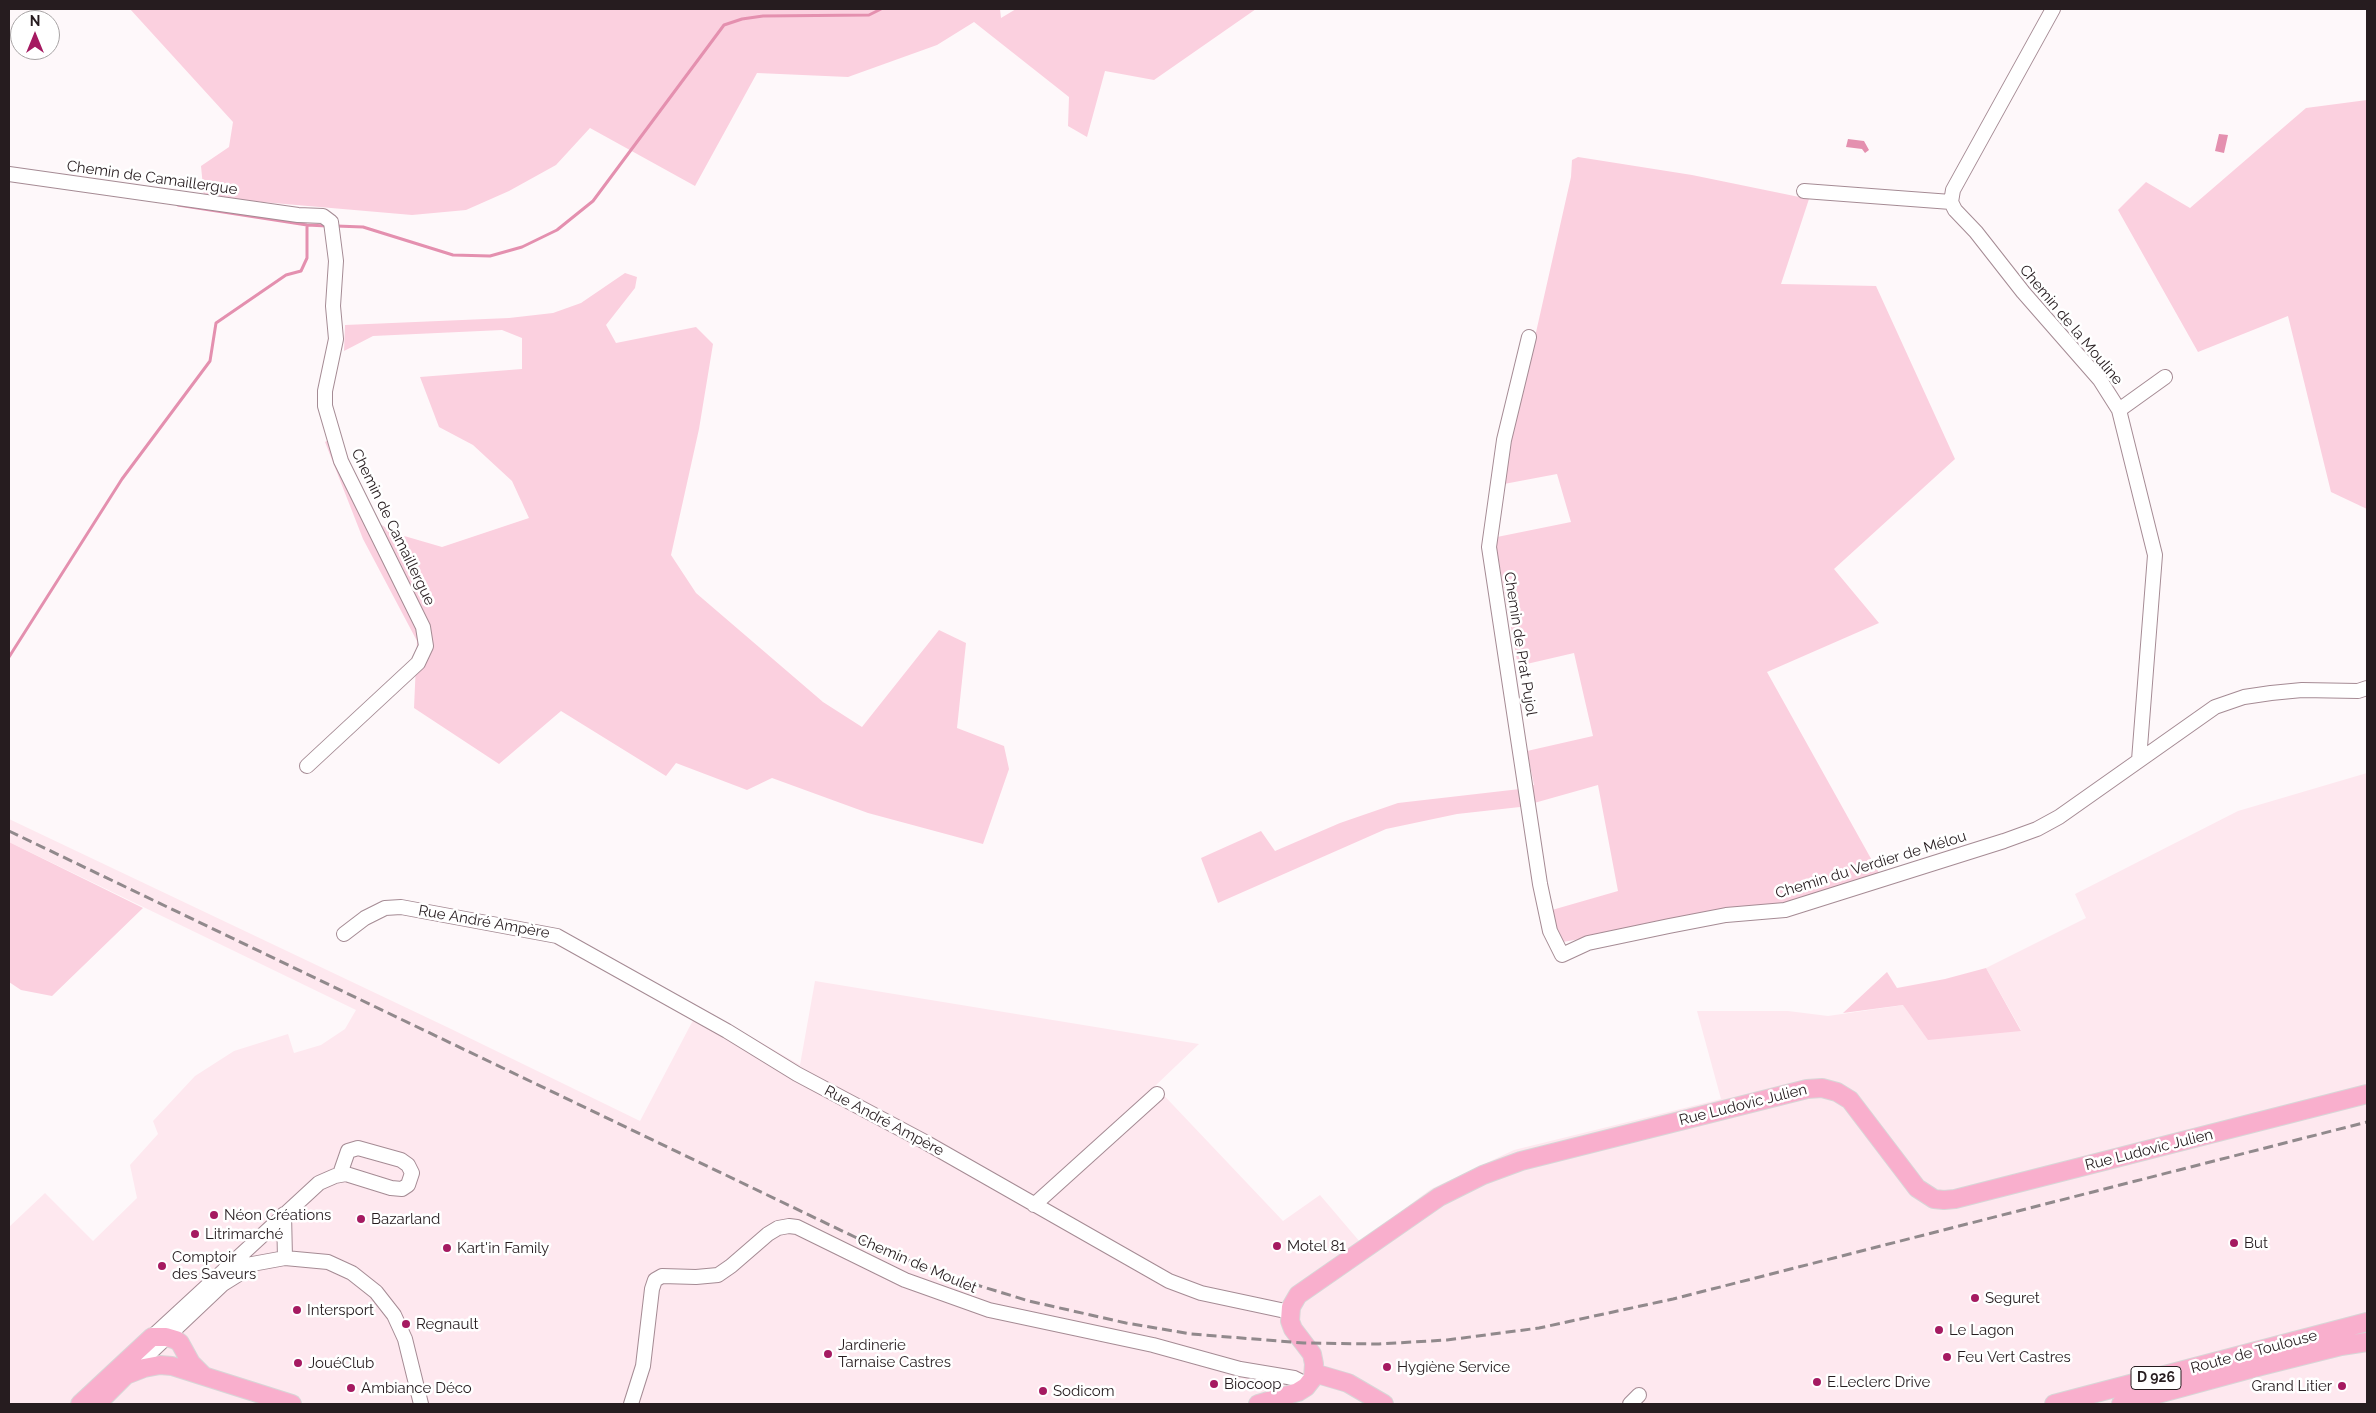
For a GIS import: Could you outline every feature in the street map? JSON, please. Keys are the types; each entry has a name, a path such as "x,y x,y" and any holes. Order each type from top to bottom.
{"main road":[{"name":"Rue Ludovic Julien","path":"1290,1312 1294,1299 1302,1291 1439,1197 1483,1175 1522,1161 1807,1089 1830,1089 1850,1100 1917,1188 1929,1196 1944,1200 1964,1197 2367,1094"},
{"path":"1290,1312 1293,1329 1312,1354 1311,1379"},
{"name":"Route de Toulouse","path":"2054,1404 2367,1322"},
{"path":"80,1404 165,1336 204,1376"},
{"name":"Route de Toulouse","path":"2121,1404 2261,1366 2367,1342"},
{"path":"96,1404 126,1376 149,1366 172,1366 292,1404"},
{"path":"1258,1404 1292,1394 1311,1379 1348,1383 1384,1404"}],"street":[{"path":"1804,191 1951,202 1953,190 2054,9"},
{"name":"Chemin de Camaillergue","path":"9,174 288,214 323,216 331,226 336,262 333,306 336,339 325,391 325,406 340,461 423,626 426,646 418,663 308,766"},
{"name":"Chemin de la Mouline","path":"1951,202 1955,210 1976,232 2023,292 2100,380 2119,410 2155,555 2140,760"},
{"name":"Chemin de Prat Pujol","path":"1529,337 1499,469 1489,548 1540,884 1550,931 1562,955"},
{"path":"2119,410 2164,377"},
{"name":"Chemin du Verdier de Mélou","path":"1562,955 1588,943 1696,920 1785,910 2004,841 2037,829 2059,817 2140,760 2202,713 2228,702 2258,694 2287,691 2363,689"},
{"name":"Rue André Ampère","path":"344,934 378,911 385,908 401,907 557,936 727,1032 797,1074 925,1142 1169,1281 1201,1293 1290,1312"},
{"path":"1034,1205 1157,1094"},
{"path":"126,1376 165,1336 225,1268 311,1189 327,1178 340,1174 396,1189 408,1185 412,1173 408,1165 401,1160 358,1148 348,1151 340,1174"},
{"path":"284,1214 285,1258"},
{"name":"Chemin de Moulet","path":"631,1404 643,1366 652,1289 656,1280 662,1276 696,1277 718,1275 775,1229 790,1226 797,1227 905,1280 989,1310 1153,1345 1222,1365 1300,1379 1311,1379"},
{"path":"256,1240 258,1263"},
{"path":"225,1268 285,1258 328,1262 352,1274 376,1292 394,1315 405,1339 419,1402"},
{"path":"165,1336 182,1323 223,1284 258,1263"},
{"path":"165,1336 166,1354 172,1366"}],"shaded area":[{"path":"130,9 1000,9 1001,18 1016,9 1256,9 1154,80 1105,71 1087,137 1068,126 1069,97 974,22 937,45 848,77 757,73 695,186 590,128 556,165 509,191 466,210 412,215 204,197 201,166 229,147 233,122"},
{"path":"2367,100 2367,509 2331,492 2288,316 2198,352 2118,210 2146,182 2190,208 2306,108"},
{"path":"2219,134 2228,135 2224,153 2215,151"},
{"path":"1848,139 1864,141 1869,150 1865,153 1862,149 1846,147"},
{"path":"1578,157 1692,175 1809,199 1781,284 1876,286 1955,459 1834,569 1879,623 1767,672 1879,873 1804,899 1563,942 1557,933 1552,910 1618,891 1598,785 1520,807 1457,814 1386,829 1218,903 1201,858 1261,831 1275,851 1340,823 1398,803 1520,789 1534,785 1527,751 1593,736 1574,653 1518,666 1497,551 1497,537 1571,522 1557,474 1504,484 1507,461 1571,177 1572,160"},
{"path":"625,273 637,277 635,288 606,325 616,343 696,327 713,344 699,429 671,555 696,593 823,702 862,727 939,630 966,643 957,728 1004,746 1009,769 983,844 868,813 772,778 747,790 676,763 666,776 561,711 499,764 414,708 417,641 363,539 325,442 338,434 374,520 394,533 442,547 529,518 512,481 473,445 439,427 420,377 522,369 522,338 502,330 373,336 344,351 345,325 509,318 553,313 581,303"},
{"path":"2367,773 2367,1404 9,1404 9,1227 45,1193 93,1241 137,1198 130,1165 158,1134 153,1121 195,1076 234,1051 288,1034 294,1053 321,1045 345,1029 356,1010 9,842 9,819 640,1121 700,1007 800,1065 815,981 1199,1044 1155,1086 1283,1221 1320,1195 1360,1242 1431,1189 1514,1150 1721,1099 1697,1011 1788,1011 1828,1016 1904,1005 2021,1030 1986,968 2086,918 2075,894 2238,811","holes":["1305,1332 1320,1351 1298,1351 1286,1333"]},
{"path":"9,842 143,908 52,996 21,990 9,982"},
{"path":"1986,968 2021,1031 1928,1040 1903,1005 1843,1013 1887,972 1897,988 1945,979"}],"waterway":[{"path":"336,226 363,227 453,255 490,256 522,247 557,230 593,201 724,25 742,19 763,16 869,15 881,9"},
{"path":"178,205 307,225 327,226"},
{"path":"9,657 122,479 210,361 216,323 286,275 301,271 307,258 307,225"}],"railway":[{"path":"9,831 884,1251 967,1282 1029,1301 1126,1323 1191,1334 1304,1343 1379,1344 1447,1340 1539,1328 1673,1299 2367,1122"}],"place":[{"name":"Néon Créations","path":"214,1215"},
{"name":"Bazarland","path":"361,1219"},
{"name":"Litrimarché","path":"195,1234"},
{"name":"But","path":"2234,1243"},
{"name":"Motel 81","path":"1277,1246"},
{"name":"Kart'in Family","path":"447,1248"},
{"name":"Comptoir des Saveurs","path":"162,1266"},
{"name":"Seguret","path":"1975,1298"},
{"name":"Intersport","path":"297,1310"},
{"name":"Regnault","path":"406,1324"},
{"name":"Le Lagon","path":"1939,1330"},
{"name":"Jardinerie Tarnaise Castres","path":"828,1354"},
{"name":"Feu Vert Castres","path":"1947,1357"},
{"name":"JouéClub","path":"298,1363"},
{"name":"Hygiène Service","path":"1387,1367"},
{"name":"E.Leclerc Drive","path":"1817,1382"},
{"name":"Biocoop","path":"1214,1384"},
{"name":"Grand Litier","path":"2342,1386"},
{"name":"Ambiance Déco","path":"351,1388"},
{"name":"Sodicom","path":"1043,1391"}]}
